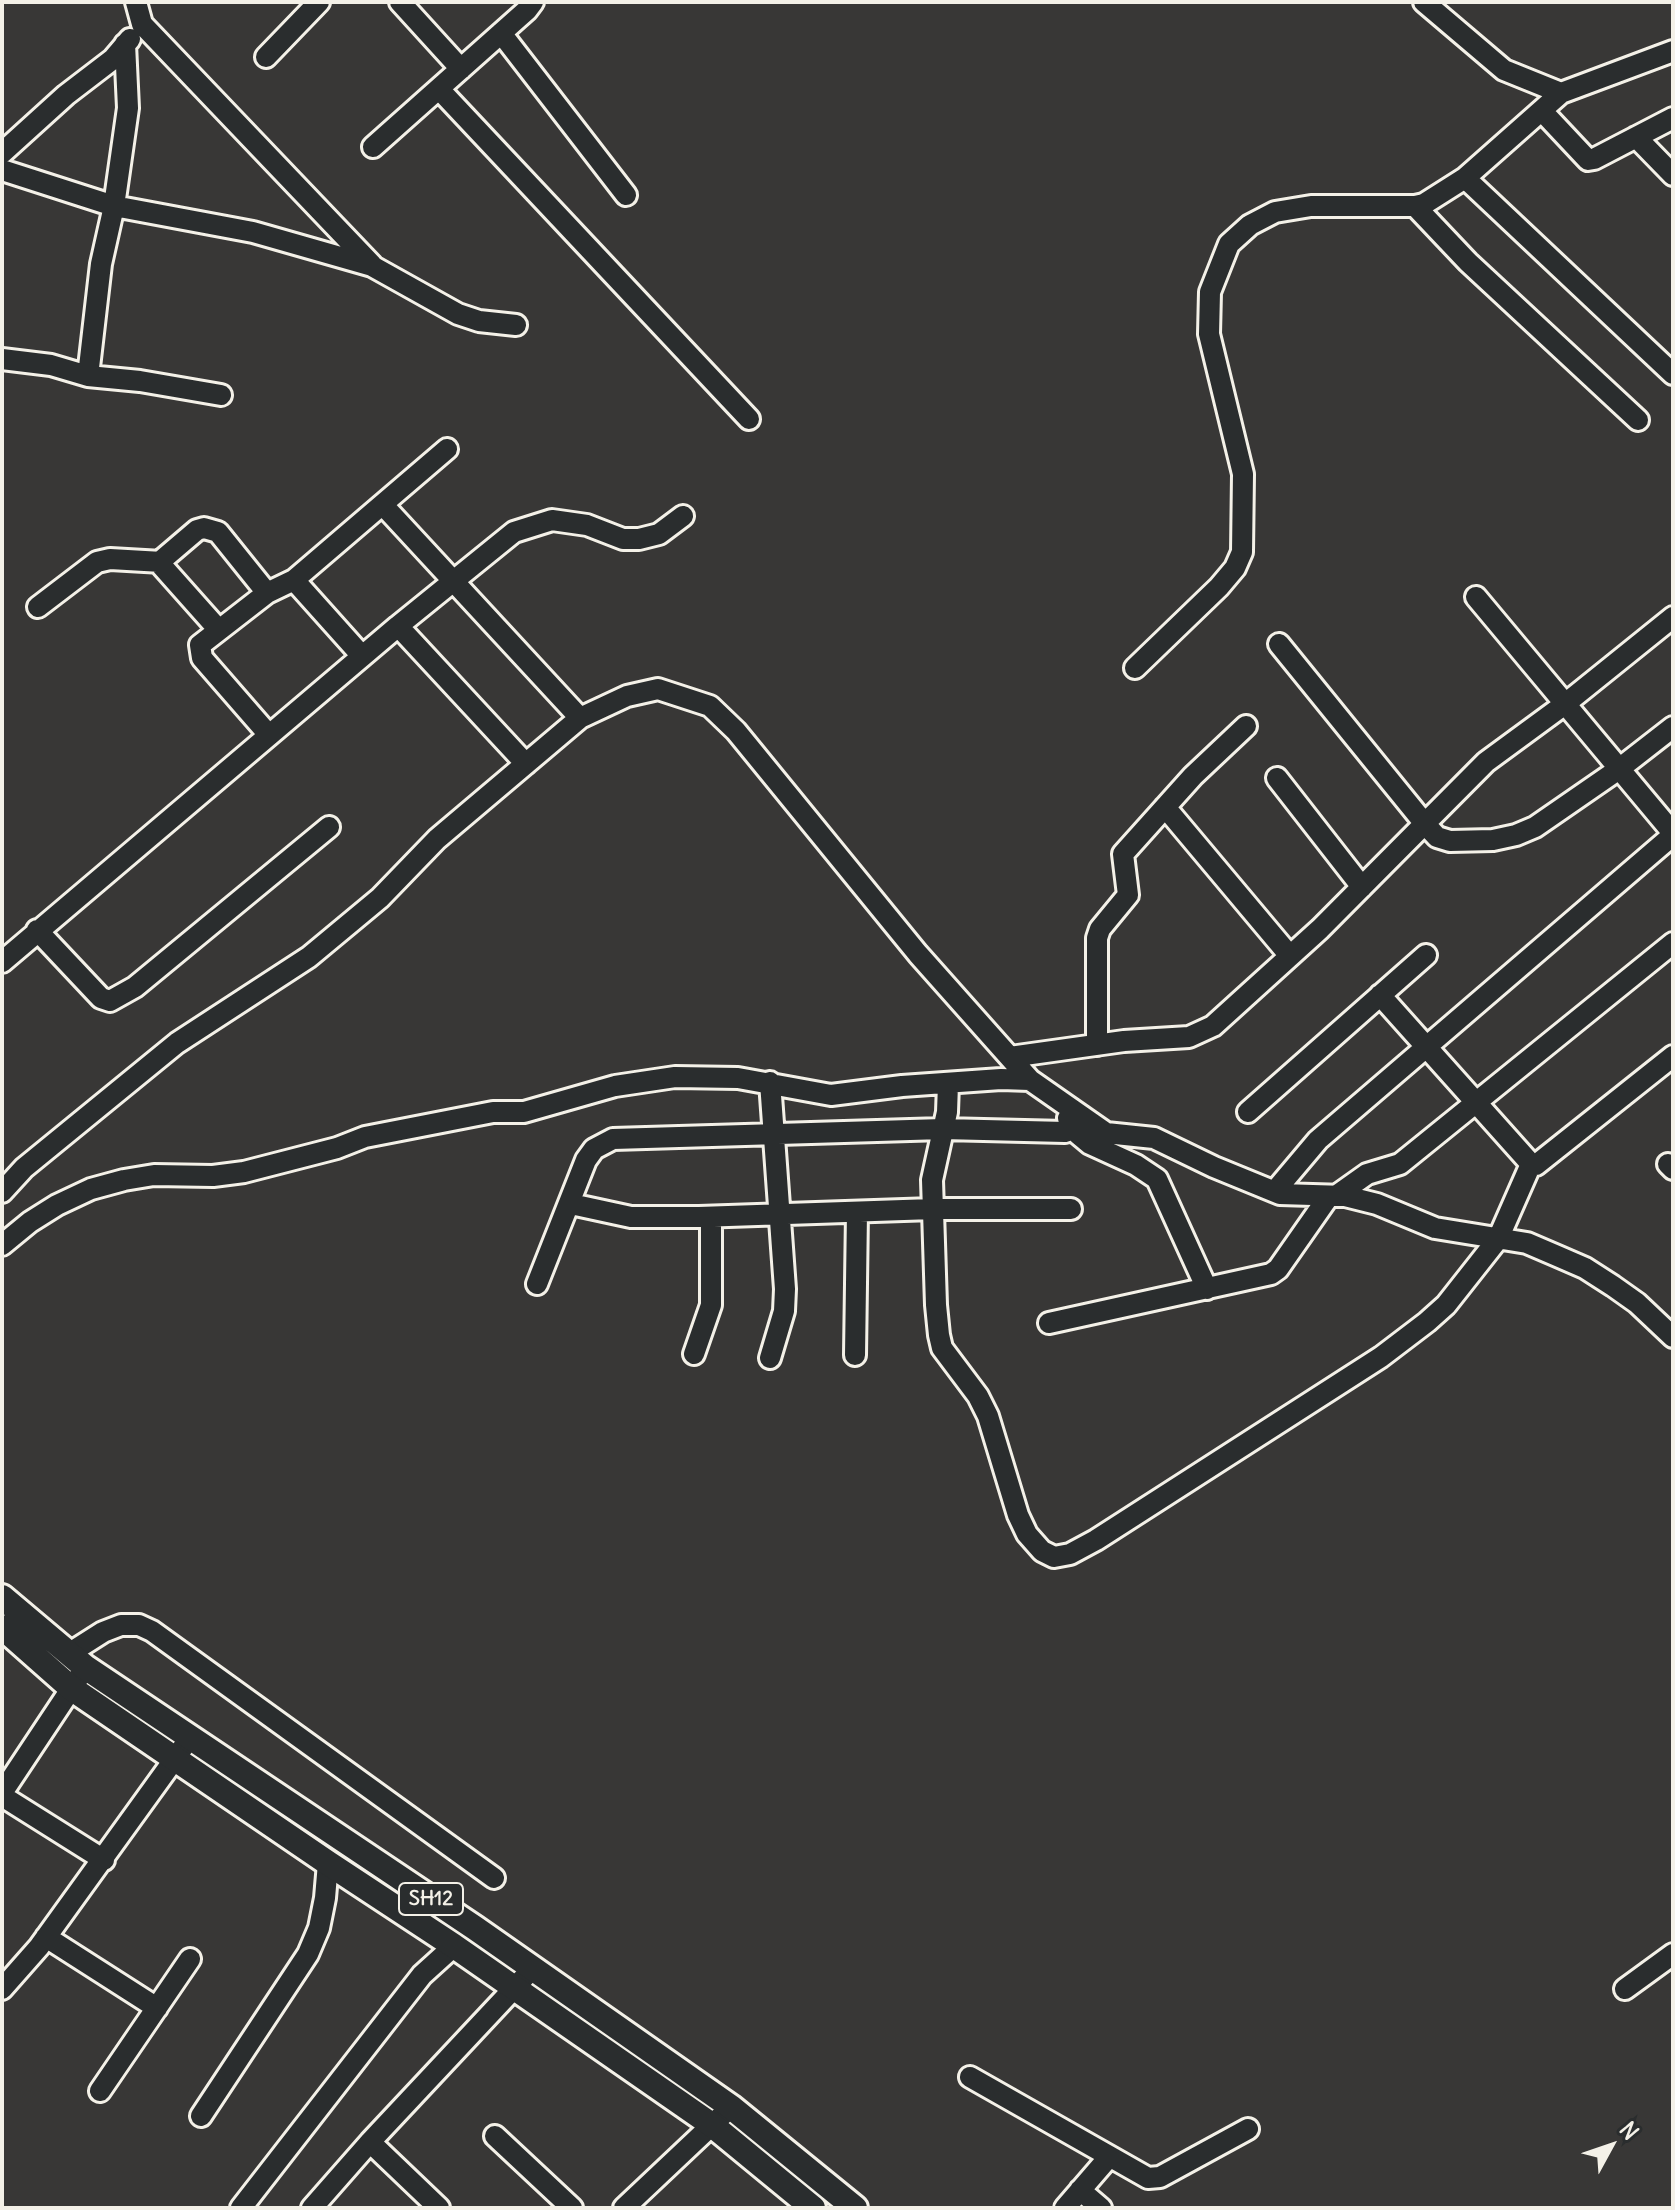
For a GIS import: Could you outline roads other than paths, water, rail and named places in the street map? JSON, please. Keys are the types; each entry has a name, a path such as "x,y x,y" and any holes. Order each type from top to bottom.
{"main road":[{"name":"SH12","path":"2,1597 78,1660 189,1739 533,1968 731,2107 855,2208"},
{"path":"2,1627 71,1688 454,1946 712,2125 813,2208"}],"street":[{"path":"136,2 142,24 372,266"},
{"path":"266,57 319,2"},
{"path":"400,2 461,69"},
{"path":"373,147 533,2"},
{"path":"1429,4 1504,70 1561,93"},
{"path":"2,153 66,95 113,59 142,24"},
{"path":"501,33 626,195"},
{"path":"88,376 101,264 114,206 128,108 125,44"},
{"path":"1135,668 1219,587 1235,568 1242,552 1243,474 1209,334 1210,292 1229,244 1250,225 1275,212 1311,206 1415,206 1437,197 1465,178 1561,93 1673,51"},
{"path":"439,89 749,419"},
{"path":"1542,111 1588,160 1673,118"},
{"path":"1636,137 1673,175"},
{"path":"2,170 114,206 253,232 372,266 458,314 479,321 516,325"},
{"path":"1465,178 1673,374"},
{"path":"1415,206 1468,262 1638,420"},
{"path":"2,359 51,365 88,376 140,381 221,395"},
{"path":"269,735 202,658 200,645 267,593 294,580 447,449"},
{"path":"383,505 580,718"},
{"path":"2,962 362,656 514,532 552,520 587,525 623,539 639,539 659,534 683,516"},
{"path":"38,607 97,562 110,559 162,562 197,530 212,529 218,532 267,593"},
{"path":"162,562 165,571 218,629"},
{"path":"294,580 362,656"},
{"path":"1275,1191 1318,1140 1673,834 1476,597"},
{"path":"1010,1057 1097,1045 1177,1039 1202,1033 1290,956 1486,762 1565,704 1673,617"},
{"path":"398,626 526,764"},
{"path":"1279,644 1425,824 1437,837 1450,841 1493,840 1535,827 1673,727"},
{"path":"2,1192 24,1168 177,1043 309,957 380,898 437,839 580,718 627,696 658,689 710,706 736,731 918,954 1030,1080 1106,1133 1154,1138 1214,1167 1275,1191 1377,1204 1435,1228 1527,1243 1585,1268 1637,1303 1673,1337"},
{"path":"1097,1045 1097,938 1100,929 1128,895 1122,864 1126,849 1246,726"},
{"path":"1277,778 1362,887"},
{"path":"1165,807 1290,956"},
{"path":"37,930 101,998 110,1001 135,987 329,827"},
{"path":"1049,1323 1271,1274 1333,1196 1367,1174 1400,1164 1673,943"},
{"path":"1248,1112 1426,955"},
{"path":"1380,995 1531,1164 1541,1163 1672,1059"},
{"path":"2,1245 57,1205 91,1189 124,1180 154,1175 213,1176 244,1172 337,1148 365,1137 493,1112 524,1112 615,1086 675,1077 738,1078 831,1095 890,1087 1001,1079 1030,1080"},
{"path":"770,1082 785,1289 784,1311 770,1358"},
{"path":"948,1084 947,1112 932,1180 936,1305 942,1348 978,1396 988,1416 1018,1515 1027,1534 1042,1551 1054,1557 1070,1554 1096,1540 1381,1357 1446,1305 1498,1239 1531,1164"},
{"path":"1059,1100 1074,1129 1090,1144 1136,1165 1157,1179 1207,1289"},
{"path":"537,1284 586,1160 602,1143 613,1139 943,1129 1065,1132 1074,1129"},
{"path":"571,1204 631,1217 933,1209 1071,1209"},
{"path":"855,1355 857,1212"},
{"path":"694,1354 711,1305 711,1217"},
{"path":"104,1860 2,1795 71,1688 78,1660 103,1632 121,1625 139,1625 152,1631 494,1878"},
{"path":"5,1978 46,1937 189,1739"},
{"path":"201,2116 308,1954 319,1928 328,1863"},
{"path":"46,1937 157,2008"},
{"path":"241,2208 422,1975 454,1946"},
{"path":"1625,1989 1673,1954"},
{"path":"100,2091 190,1959"},
{"path":"312,2208 533,1968"},
{"path":"970,2077 1136,2174 1148,2178 1160,2177 1248,2129"},
{"path":"624,2208 731,2107"},
{"path":"495,2136 572,2208"},
{"path":"370,2142 439,2208"},
{"path":"1065,2208 1109,2157"},
{"path":"1080,2190 1101,2208"}]}
